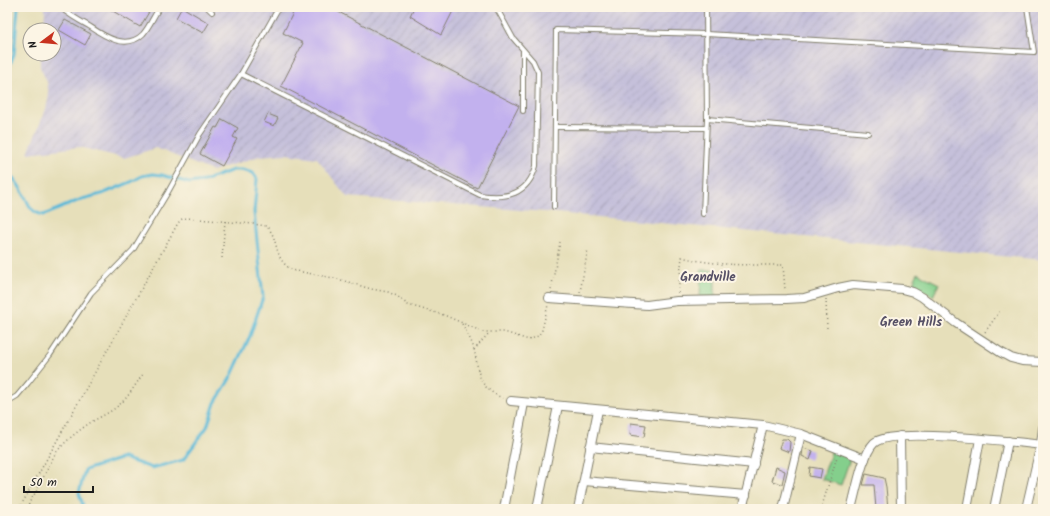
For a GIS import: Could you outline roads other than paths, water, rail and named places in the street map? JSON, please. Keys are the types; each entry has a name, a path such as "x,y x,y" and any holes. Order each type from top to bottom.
{"street":[{"path":"549,298 647,305 677,301 786,300 804,298 853,285 902,289 913,292 931,302 956,323 1011,358 1022,361 1043,362"},
{"path":"511,402 763,425 800,434 865,459"},
{"path":"504,509 524,403"},
{"path":"537,509 558,406"},
{"path":"578,509 598,410"},
{"path":"742,509 763,425"},
{"path":"1026,509 1042,444 1043,428"},
{"path":"783,509 800,434"},
{"path":"851,509 865,459 875,442 900,436 933,436 1042,444"},
{"path":"900,436 901,509"},
{"path":"968,509 980,439"},
{"path":"994,509 1008,441"},
{"path":"590,446 754,464"},
{"path":"584,480 746,495"}],"lane":[{"path":"60,7 67,14 108,38 118,41 128,41 143,34 160,7"},
{"path":"206,7 212,12"},
{"path":"7,402 17,396 50,355 91,293 133,250 207,124 241,74 279,7"},
{"path":"241,74 480,195 495,197 507,196 528,184 533,176 536,166 538,72 533,62 513,38 496,7"},
{"path":"704,214 707,119 706,7"},
{"path":"554,207 556,30 706,34 1034,52 1027,7"},
{"path":"523,50 523,111"},
{"path":"707,119 868,133"},
{"path":"555,127 706,128"}],"waterway":[{"path":"7,73 14,54 18,7"},
{"path":"7,172 18,184 33,210 44,215 82,199 102,194 142,176 152,174 162,175 189,183 204,181 233,170 242,170 253,173 257,179 254,212 263,297 250,336 231,377 215,403 207,427 183,460 152,468 123,458 85,470 79,493 84,509"}],"district":[{"name":"Grandville","path":"708,277"},
{"name":"Green Hills","path":"911,322"}]}
